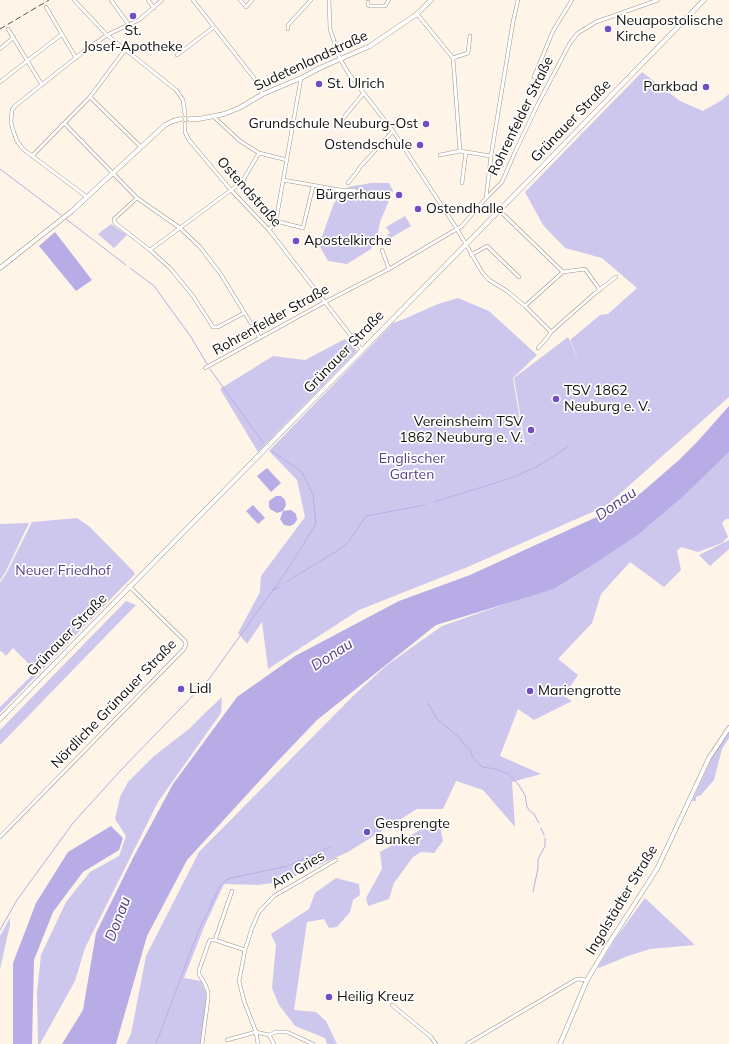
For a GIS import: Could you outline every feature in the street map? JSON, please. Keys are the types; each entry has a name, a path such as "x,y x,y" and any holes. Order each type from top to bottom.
{"street":[{"path":"74,0 107,35 176,90 183,100 185,115 188,115 189,119 185,123 181,119"},
{"path":"110,0 129,25"},
{"path":"148,0 154,8"},
{"path":"87,197 23,149 17,141 11,122 12,110 15,106 107,35 142,17 162,0"},
{"path":"192,0 254,78 263,94"},
{"path":"240,0 246,7 252,0"},
{"path":"288,29 288,25 311,0"},
{"path":"329,0 330,29 340,59 349,74 393,131 457,229 482,272 490,280 507,291 525,306 551,332"},
{"path":"368,2 370,6 385,6 389,0"},
{"name":"Sudetenlandstraße","path":"189,119 224,114 239,108 263,94 375,43 417,14 430,0"},
{"path":"486,198 491,156 518,0"},
{"path":"534,77 553,31 572,0"},
{"name":"Rohrenfelder Straße","path":"206,368 325,302 389,269 457,229 502,182 514,152 538,104 570,43 578,33 596,22 658,0"},
{"name":"Grünauer Straße","path":"0,719 704,0"},
{"path":"46,7 76,58"},
{"path":"417,14 453,58 460,151"},
{"path":"177,55 214,27"},
{"path":"8,29 42,85"},
{"path":"0,82 62,34"},
{"path":"453,58 468,53 470,36"},
{"path":"0,48 14,37"},
{"path":"32,156 90,97 125,50"},
{"path":"269,230 276,221 301,78"},
{"path":"336,127 364,94"},
{"path":"90,97 141,147"},
{"path":"0,268 72,211 164,125 181,119 182,116 185,115"},
{"path":"213,116 240,141 259,153 287,160"},
{"name":"Ostendstraße","path":"185,123 185,132 189,140 231,190 269,230 362,350"},
{"path":"65,124 137,198 180,228 200,247 220,273 260,338"},
{"path":"348,183 360,167 393,131"},
{"path":"440,155 460,151 491,156"},
{"path":"462,183 466,152"},
{"path":"150,250 242,182 259,153"},
{"path":"283,180 340,190 355,190"},
{"path":"276,221 303,228 313,186"},
{"path":"137,198 114,219 115,223 150,250 170,268 182,281 213,326 218,327 244,313"},
{"path":"499,210 562,272"},
{"path":"471,254 487,246 519,278"},
{"path":"382,250 389,269"},
{"path":"525,306 562,272 585,269 600,290"},
{"path":"538,348 551,332 594,294 616,277"},
{"name":"Nördliche Grünauer Straße","path":"0,838 184,649 186,644 185,641 129,586"},
{"name":"Ingolstädter Straße","path":"560,1044 587,980 658,867 709,758 729,728"},
{"name":"Am Gries","path":"258,1044 256,1032 244,1001 239,981 245,950 259,912 274,896 336,860"},
{"path":"215,940 232,891"},
{"path":"202,1044 208,999 205,984 199,974 199,970 209,942 210,940 215,940 245,950"},
{"path":"467,1044 577,979 587,980"},
{"path":"392,1005 436,1044"},
{"path":"227,1040 256,1032 269,1035 276,1032 287,1032 313,1044"},
{"path":"269,1035 274,1044"}],"green space":[{"name":"Englischer Garten","path":"642,72 680,101 703,111 729,94 729,397 606,506 470,566 359,610 268,669 262,622 247,644 238,633 260,592 261,576 305,517 297,480 269,451 393,323 438,304 458,298 489,311 537,355 513,378 524,445 531,443 525,444 514,378 568,337 581,366 570,340 600,315 608,314 637,288 602,258 565,248 543,225 525,192"},
{"path":"371,183 389,183 393,191 380,222 377,239 371,249 347,264 328,261 319,245 334,203 348,187"},
{"path":"405,216 411,226 389,239 387,235 390,233 386,227"},
{"path":"111,224 127,235 114,248 98,234"},
{"path":"345,339 357,351 258,452 220,389 273,356 305,360"},
{"path":"729,452 729,519 726,519 722,523 728,537 722,543 698,552 681,547 677,551 681,570 664,587 630,562 601,594 592,623 558,659 578,675 564,696 572,701 534,720 518,709 500,756 541,774 512,782 515,827 483,790 456,781 443,809 417,809 348,852 295,876 273,883 257,885 224,884 204,927 184,978 201,981 207,996 201,1044 126,1044 131,1034 146,956 199,852 354,695 387,665 442,626 531,595 554,589 596,563 638,535 685,495"},
{"name":"Neuer Friedhof","path":"77,518 90,527 135,574 0,713 0,707 36,671 13,648 6,656 1,651 0,652 0,582 6,574 32,522"},
{"path":"29,523 5,573 0,580 0,524"},
{"path":"729,540 729,549 710,566 699,555"},
{"path":"126,601 136,605 0,745 0,730"},
{"path":"222,697 221,713 158,802 85,948 75,981 40,1044 38,1044 37,992 41,955 66,902 90,872 119,856 126,836 115,819 120,797 128,782 154,756 189,729"},
{"path":"729,732 729,738 722,749 714,780 701,795 696,797 696,801 692,801 714,753"},
{"path":"439,820 443,841 434,853 421,852 413,857 394,883 389,899 368,906 366,898 382,869 380,852"},
{"path":"336,878 359,884 360,895 353,900 350,912 337,927 329,928 324,919 307,922 294,1010 316,1012 326,1021 337,1044 327,1044 325,1038 295,1026 279,1005 272,988 276,945 271,934 309,909 315,893"},
{"path":"645,898 695,945 650,949 599,968 598,967 615,939"},
{"path":"10,918 10,925 0,969 0,936"}],"water":[{"path":"55,232 92,280 76,291 39,246"},
{"name":"Donau","path":"729,406 729,452 685,495 638,535 554,589 436,625 317,720 187,860 147,936 116,1044 62,1044 83,1010 96,933 133,858 173,784 237,697 295,656 399,601 470,575 614,509 641,493 679,460"},
{"path":"267,468 281,483 271,492 257,476"},
{"path":"276,496 281,496 285,500 286,505 283,511 277,513 269,507 269,501"},
{"path":"253,505 265,518 258,524 246,511"},
{"path":"291,510 296,514 297,520 294,524 290,526 284,525 280,519 283,511"},
{"path":"111,826 123,838 119,850 83,872 53,912 34,960 32,1044 13,1044 13,963 36,903 68,852"}],"waterway":[{"path":"0,169 61,215"},
{"path":"66,219 126,265"},
{"path":"130,268 154,286 191,337 207,364"},
{"path":"210,369 264,444"},
{"path":"434,502 511,478 538,466 568,447"},
{"path":"0,930 17,900 73,823 121,770 209,679 286,572 316,524 313,495 302,472 272,451"},
{"path":"286,582 340,549 349,541 366,516 425,505"},
{"path":"273,590 280,587"},
{"path":"428,703 437,719 461,739 464,745 470,750 473,758"},
{"path":"475,760 482,767 496,769 509,774 525,795 527,807 534,814 539,823"},
{"path":"541,828 544,835"},
{"path":"533,892 538,868 538,859 545,846 545,838"},
{"path":"290,865 330,847"},
{"path":"156,1044 198,932 220,886 226,880 231,878 288,866"}],"railway":[{"path":"0,29 49,0"}],"place":[{"name":"St. Josef-Apotheke","path":"133,16"},
{"name":"Neuapostolische Kirche","path":"608,29"},
{"name":"St. Ulrich","path":"319,84"},
{"name":"Parkbad","path":"706,87"},
{"name":"Grundschule Neuburg-Ost","path":"426,124"},
{"name":"Ostendschule","path":"420,145"},
{"name":"Bürgerhaus","path":"399,195"},
{"name":"Ostendhalle","path":"418,209"},
{"name":"Apostelkirche","path":"296,241"},
{"name":"TSV 1862 Neuburg e. V.","path":"556,399"},
{"name":"Vereinsheim TSV 1862 Neuburg e. V.","path":"531,430"},
{"name":"Lidl","path":"181,689"},
{"name":"Mariengrotte","path":"530,691"},
{"name":"Gesprengte Bunker","path":"367,832"},
{"name":"Heilig Kreuz","path":"329,997"}]}
